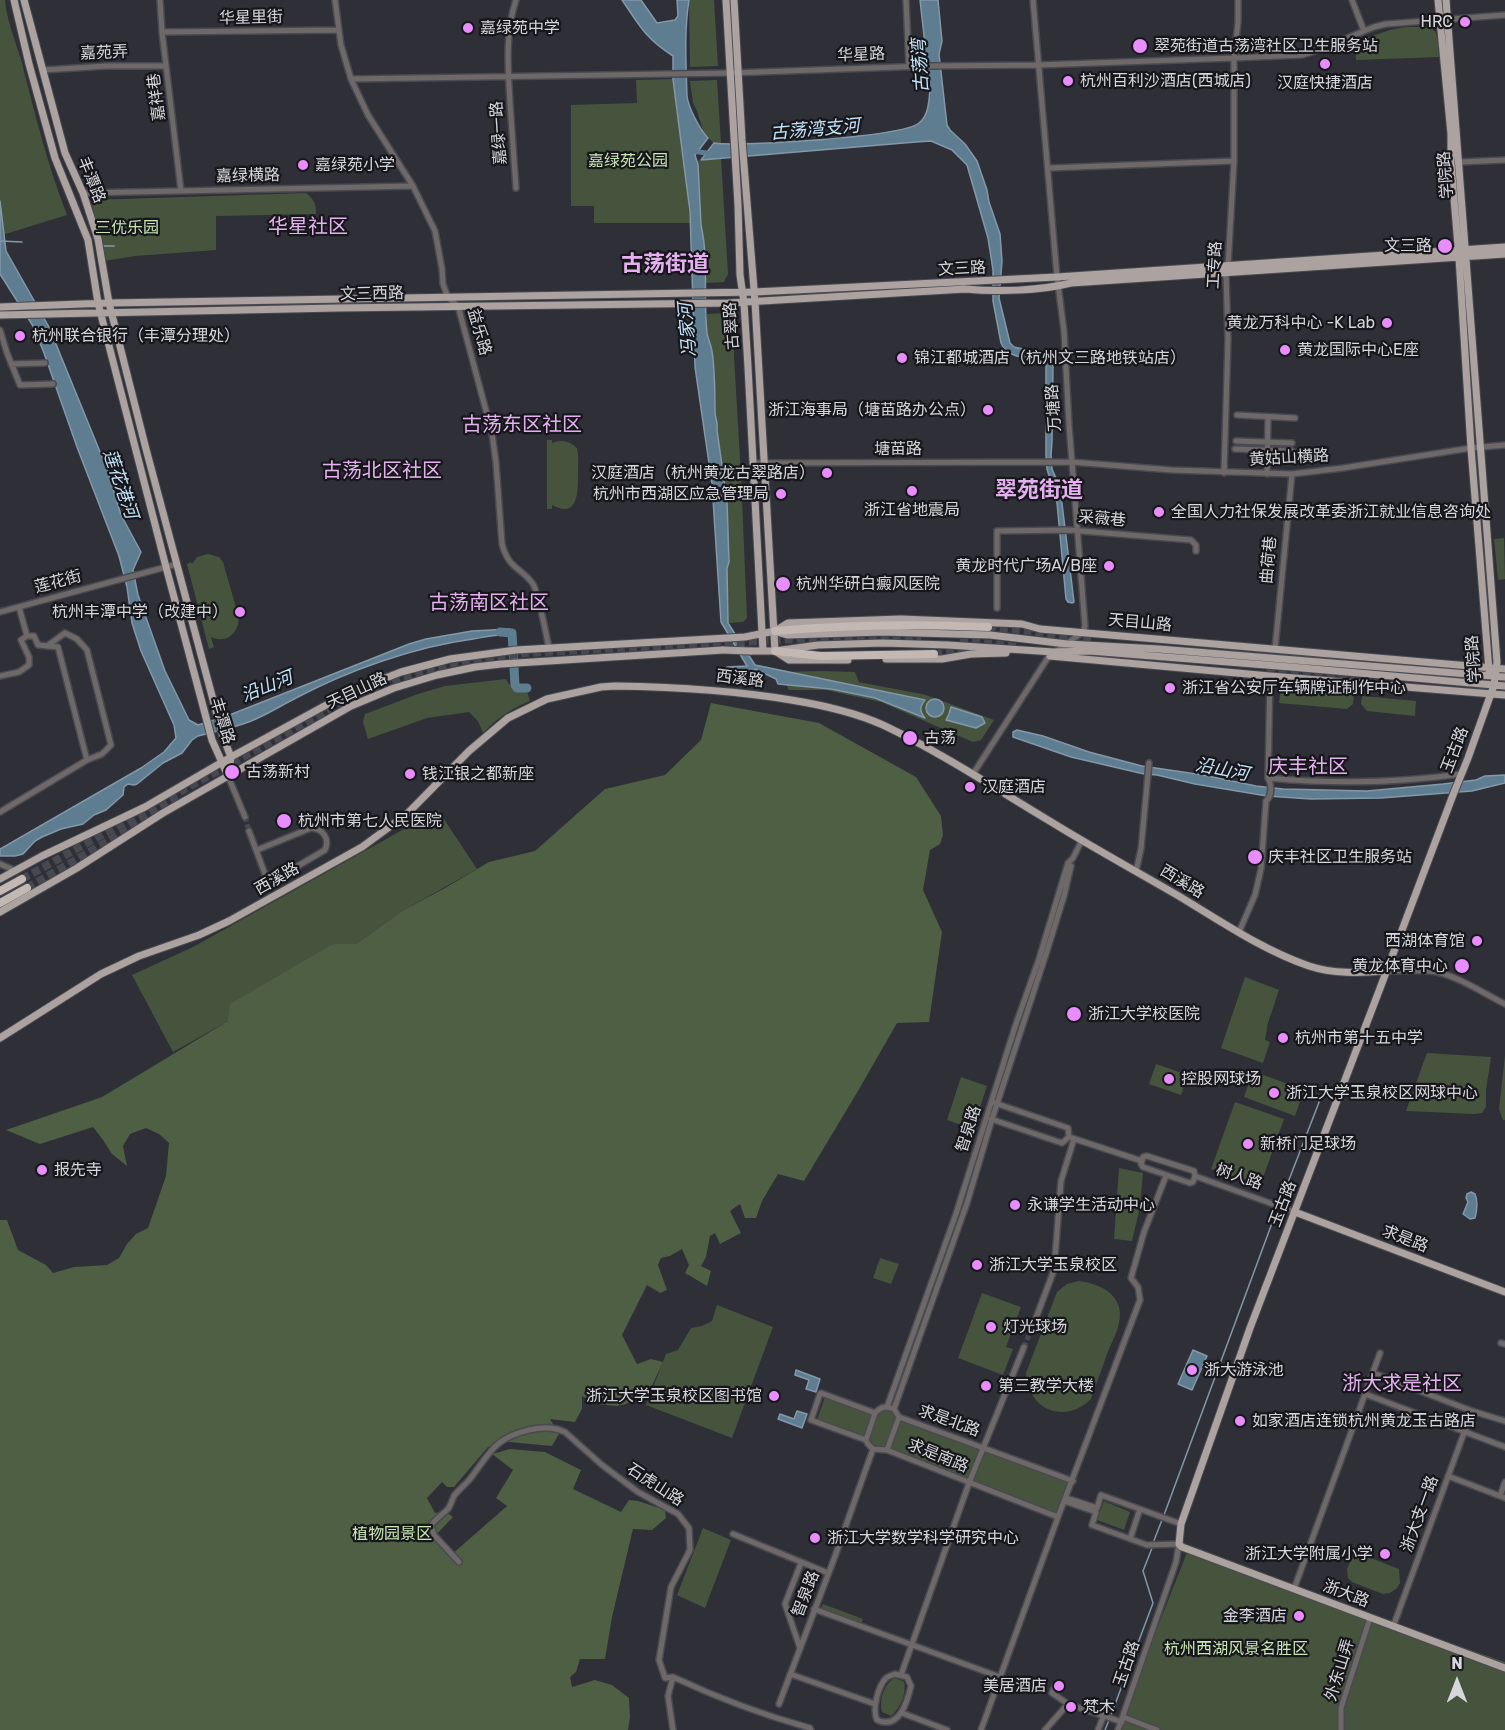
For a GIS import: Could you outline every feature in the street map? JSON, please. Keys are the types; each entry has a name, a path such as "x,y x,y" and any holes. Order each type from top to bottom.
{"highway":[{"path":"775,632 882,625 988,627"},
{"path":"776,651 821,656 934,654"},
{"path":"0,891 22,879"},
{"path":"0,903 27,888"}],"main road":[{"name":"丰潭路","path":"14,0 55,158 91,253 98,303 166,567 212,740 228,776"},
{"name":"丰潭路","path":"24,0 65,153 83,193 98,239 111,312 146,449 223,737 231,757 228,776"},
{"name":"古翠路","path":"726,0 735,73"},
{"name":"古翠路","path":"734,0 740,160 740,275 744,303 763,651"},
{"name":"学院路","path":"1438,0 1443,20 1460,162 1471,448 1488,667 1492,681 1490,694"},
{"name":"学院路","path":"1446,0 1443,20 1451,163 1462,253 1501,668 1492,681"},
{"name":"古翠路","path":"740,160 755,302 776,651"},
{"name":"文三路","path":"744,303 965,289 989,291 1059,286 1071,283 1226,274 1462,253 1505,247"},
{"name":"文三路","path":"742,292 1058,278 1462,253 1505,254"},
{"name":"文三西路","path":"0,315 15,311 98,303 742,292"},
{"name":"文三西路","path":"43,309 111,312 744,303"},
{"name":"文三西路","path":"0,307 15,311"},
{"name":"天目山路","path":"775,632 788,623 901,620 1022,624 1040,629 1501,668"},
{"name":"天目山路","path":"0,879 42,856 145,807 351,692 401,672 450,659 500,652 723,639 775,632 788,635 882,632 990,635 1067,644 1160,649 1492,681 1505,686"},
{"name":"天目山路","path":"0,912 77,868 164,813 351,706 394,688 475,667 516,662 723,650 776,651 818,645 883,643 948,645 1270,676 1505,695"},
{"name":"天目山路","path":"776,651 789,660 942,659 996,652 1051,654 1090,651 1492,681 1505,677"},
{"name":"西溪路","path":"0,1038 101,974 139,956 199,935 229,921 362,847 407,814 469,751 500,723 519,711 547,699 615,686 707,689 757,694 805,702 882,724 973,774 1268,948 1310,966 1347,972 1386,971"},
{"name":"玉古路","path":"1179,1544 1181,1524 1291,1210 1375,1002 1490,694"},
{"name":"求是路","path":"1291,1210 1505,1292"},
{"name":"浙大路","path":"1179,1544 1505,1668"}],"street":[{"name":"嘉祥巷","path":"160,0 181,191"},
{"name":"益乐路","path":"335,0 341,45 351,80 368,115 413,186 435,231 443,284 448,298 458,306 492,433 502,544 505,555 513,566 534,585 549,648"},
{"name":"嘉绿一路","path":"516,0 510,17 508,39 516,188"},
{"path":"906,0 909,67"},
{"name":"万塘路","path":"1034,0 1064,331 1085,618 1083,632"},
{"name":"工专路","path":"1224,473 1228,339 1226,274 1234,161 1234,58 1238,0"},
{"path":"1352,0 1364,31"},
{"name":"华星路","path":"351,80 735,73 1302,55 1386,24 1505,15"},
{"name":"华星里街","path":"162,32 339,30"},
{"name":"嘉苑弄","path":"43,70 106,66 166,66"},
{"path":"1460,162 1505,160"},
{"path":"1049,168 1234,161"},
{"name":"嘉绿横路","path":"83,193 413,186"},
{"path":"0,330 20,385 53,384"},
{"path":"11,364 45,363"},
{"path":"1237,415 1295,418"},
{"path":"1267,474 1268,417"},
{"path":"1236,441 1292,443"},
{"name":"黄姑山横路","path":"1072,462 1224,473 1292,474 1505,445"},
{"path":"1235,449 1292,451"},
{"name":"塘苗路","path":"753,462 1072,462"},
{"name":"曲荷巷","path":"1275,649 1292,474"},
{"name":"采薇巷","path":"997,608 997,531 1062,530 1191,540 1196,545 1196,551"},
{"path":"166,567 177,564"},
{"name":"莲花街","path":"0,612 166,567"},
{"path":"19,607 27,636"},
{"path":"973,774 1051,654 1083,632"},
{"path":"0,812 87,760 102,754 111,746 87,650 77,639 65,633 47,646"},
{"path":"0,676 19,672 29,665 29,657 21,640 27,636 34,636 38,645 58,647 87,760"},
{"path":"1239,932 1255,895 1261,869 1264,816 1270,781 1270,676"},
{"path":"1136,871 1141,849 1148,764"},
{"path":"228,776 245,817"},
{"path":"1270,781 1313,782 1460,777"},
{"path":"249,831 265,874 274,880 325,850 327,840 323,831 311,828 257,850"},
{"name":"智泉路","path":"887,1407 1047,951 1073,858 1082,840"},
{"path":"0,864 16,871"},
{"name":"西溪路","path":"1386,971 1435,972 1505,1004"},
{"path":"994,1102 1068,1128 1072,1138 1061,1181 1054,1270 1036,1318"},
{"path":"989,1118 1062,1143 1072,1138 1142,1161"},
{"name":"智泉路","path":"894,1409 967,1203 989,1118"},
{"path":"1147,1156 1194,1171 1193,1182 1166,1176 1143,1167 1142,1161 1143,1157 1147,1156"},
{"path":"981,1730 1140,1300 1138,1287 1131,1278 1144,1232 1166,1176"},
{"name":"树人路","path":"1194,1177 1291,1210"},
{"path":"901,1675 969,1483 1024,1347"},
{"path":"1294,1589 1380,1353"},
{"path":"1373,1373 1472,1411 1505,1421"},
{"path":"874,1450 866,1440 811,1420 821,1393 875,1413"},
{"path":"1365,1394 1505,1447"},
{"path":"866,1440 875,1413 880,1408 887,1407"},
{"name":"求是北路","path":"887,1407 894,1409 899,1417 1073,1481"},
{"name":"浙大支一路","path":"1393,1627 1472,1411"},
{"path":"887,1450 899,1417"},
{"name":"石虎山路","path":"459,1562 434,1535 431,1525 448,1509 455,1495 470,1479 491,1449 512,1436 534,1429 548,1428 565,1432 602,1465 629,1485 678,1514 689,1528 690,1550 671,1587 659,1660 665,1678 673,1677 714,1697 811,1730"},
{"name":"智泉路","path":"779,1704 874,1450"},
{"name":"求是南路","path":"874,1450 887,1450 1058,1517"},
{"path":"1448,1476 1502,1497 1505,1482"},
{"path":"1179,1544 1156,1545 1130,1539 1092,1525 1101,1495 1181,1524"},
{"path":"1065,1499 1096,1510"},
{"path":"1130,1539 1140,1509"},
{"path":"733,1534 828,1573"},
{"name":"玉古路","path":"1118,1730 1176,1562 1179,1544"},
{"path":"800,1648 785,1604 801,1563"},
{"path":"814,1609 1000,1677"},
{"name":"外东山弄","path":"1341,1730 1341,1708 1370,1618"},
{"path":"790,1674 875,1704"},
{"path":"895,1674 901,1675 907,1677 911,1686 902,1713 894,1723 889,1725 881,1723 875,1716 875,1704 886,1678 895,1674"},
{"path":"673,1677 668,1696 673,1730"},
{"path":"1055,1686 1052,1693 1068,1704 1157,1730"},
{"path":"1046,1730 1068,1704"},
{"path":"902,1713 947,1730"},
{"path":"1098,1730 1102,1714"}],"green space":[{"path":"0,0 5,0 42,140 67,215 2,235 0,227"},
{"path":"689,0 714,0 718,66 690,67"},
{"path":"1406,27 1424,27 1433,30 1436,33 1439,57 1356,60 1355,42"},
{"name":"嘉绿苑公园","path":"673,79 690,223 594,223 594,206 571,206 571,105 637,103 636,80"},
{"path":"717,80 721,144 714,143 704,134 693,103 690,81"},
{"path":"721,158 728,274 724,282 706,283 696,161"},
{"name":"三优乐园","path":"306,193 314,202 316,214 216,216 216,250 135,256 104,261 91,200"},
{"path":"726,313 734,319 747,618 743,622 728,623 727,501 715,413 715,387 707,327 707,314"},
{"path":"547,440 552,440 552,443 566,441 577,448 576,497 571,507 567,509 560,509 552,505 552,509 547,509"},
{"path":"1504,538 1505,579 1498,580 1494,539"},
{"path":"208,554 219,557 223,562 239,618 234,633 230,636 222,639 211,637 214,647 209,649 187,564 191,562 192,564 197,557"},
{"path":"779,672 855,672 859,682 926,695 994,720 981,740 973,742 881,702 826,690 789,690"},
{"path":"506,679 514,688 527,691 530,701 505,714 483,733 478,721 469,712 427,718 368,739 363,722 365,714 445,686"},
{"path":"1281,687 1354,695 1353,704 1347,709 1279,703"},
{"path":"1362,696 1416,701 1415,716 1367,711 1361,704"},
{"name":"植物园景区","path":"711,703 819,723 916,777 941,816 943,835 940,844 930,850 923,890 942,932 929,1022 897,1023 804,1181 778,1174 762,1201 756,1218 745,1218 740,1204 730,1211 741,1233 720,1244 715,1233 710,1236 706,1257 701,1266 711,1271 707,1286 685,1273 689,1265 682,1249 661,1258 658,1265 667,1290 660,1293 647,1285 622,1335 637,1364 651,1359 663,1362 649,1392 617,1406 597,1404 582,1396 582,1409 575,1422 550,1419 559,1434 552,1446 509,1442 488,1447 454,1487 447,1487 442,1482 427,1498 435,1513 445,1511 453,1517 434,1537 450,1556 507,1506 496,1498 513,1470 492,1454 510,1449 545,1452 581,1470 573,1489 621,1512 629,1500 665,1510 666,1518 652,1530 633,1529 612,1617 605,1659 580,1659 576,1672 570,1677 572,1687 595,1680 612,1685 629,1698 628,1730 0,1730 0,1220 7,1220 18,1250 46,1265 53,1273 74,1267 107,1265 119,1258 136,1234 148,1228 166,1176 169,1143 159,1134 146,1128 130,1134 123,1146 127,1166 112,1154 93,1127 40,1144 6,1130 102,1097 228,1021 230,1004 333,944 356,944 402,911 489,862 535,851 605,789 665,775 701,740"},
{"path":"438,810 477,869 402,911 356,944 333,944 228,1021 173,1052 132,975 193,947"},
{"path":"1245,977 1279,990 1268,1023 1265,1040 1270,1042 1263,1063 1221,1048"},
{"path":"1427,1053 1491,1057 1486,1107 1482,1113 1406,1111"},
{"path":"1505,1055 1505,1120 1503,1120 1499,1109"},
{"name":"控股网球场","path":"1156,1064 1188,1075 1181,1095 1149,1084"},
{"name":"浙江大学玉泉校区网球中心","path":"1253,1071 1304,1090 1295,1116 1244,1097"},
{"path":"961,1077 987,1086 973,1129 947,1120"},
{"name":"新桥门足球场","path":"1235,1102 1284,1119 1260,1186 1211,1169"},
{"path":"1119,1168 1143,1173 1140,1207 1132,1241 1114,1239"},
{"path":"880,1258 899,1264 891,1284 873,1278"},
{"path":"1079,1281 1096,1285 1110,1293 1119,1305 1119,1323 1091,1399 1081,1407 1059,1412 1049,1410 1033,1396 1028,1386 1026,1373 1057,1292 1067,1284"},
{"name":"灯光球场","path":"982,1293 1021,1307 1006,1347 1013,1349 1003,1375 958,1358"},
{"path":"717,1305 773,1327 732,1438 646,1405 666,1354 678,1350 691,1328 712,1321"},
{"path":"825,1397 872,1414 864,1437 817,1420"},
{"path":"886,1409 893,1411 898,1417 887,1448 872,1447 869,1440 878,1413"},
{"path":"901,1421 980,1449 968,1480 891,1449"},
{"path":"985,1452 1068,1482 1056,1513 973,1481"},
{"path":"1104,1501 1130,1512 1124,1530 1097,1520"},
{"path":"703,1528 731,1540 705,1608 677,1595"},
{"name":"杭州西湖风景名胜区","path":"1190,1545 1408,1628 1505,1662 1505,1730 1117,1730"},
{"path":"1358,1553 1399,1569 1400,1583 1397,1588 1390,1593 1383,1594 1352,1582 1348,1578 1347,1569 1351,1560"},
{"path":"823,1604 863,1619 861,1624 821,1609"},
{"path":"895,1678 904,1682 904,1696 891,1716 882,1712 881,1703 885,1688"}],"water":[{"path":"622,0 641,0 657,23 675,20 678,16 677,0 689,0 686,36 687,96 701,130 708,138 695,155 698,165 701,225 705,252 707,333 712,349 715,414 727,501 728,623 755,665 925,700 921,709 925,718 875,698 831,689 778,684 776,679 755,669 754,673 725,673 724,669 727,667 747,666 721,622 712,484 695,367 690,212 673,79 673,56 649,37"},
{"path":"920,0 938,0 942,41 939,54 947,125 977,161 1000,234 1002,261 999,298 1010,343 1014,347 1046,354 1053,362 1052,469 1060,487 1074,602 1072,603 1066,599 1057,503 1047,469 1046,364 1009,353 1001,343 993,301 993,270 988,238 967,165 952,150 931,141 701,160 714,143 786,142 854,137 884,133 919,123 927,112 930,89"},
{"path":"0,201 6,251 49,327 107,469 121,515 141,552 133,570 138,595 165,671 189,720 198,725 227,716 426,639 472,631 510,629 510,635 451,643 382,661 316,688 250,722 198,736 182,753 163,763 137,784 128,784 124,787 123,795 106,810 94,815 83,824 61,829 42,837 23,854 0,856 0,849 141,768 164,752 176,738 174,725 141,651 132,623 127,587 119,556 44,353 33,326 0,274"},
{"path":"935,699 941,702 944,708 941,714 935,717 929,714 926,708 929,702"},
{"path":"951,707 982,717 985,723 976,728 946,720"},
{"path":"1017,730 1142,766 1283,789 1367,791 1505,775 1505,783 1472,791 1381,798 1311,799 1267,796 1144,774 1071,757 1013,737 1013,732"},
{"path":"1471,1192 1475,1194 1477,1206 1475,1218 1470,1219 1463,1214 1468,1202 1467,1194"},
{"name":"浙大游泳池","path":"1193,1350 1207,1356 1192,1390 1178,1384"},
{"path":"796,1370 820,1379 816,1392 806,1389 809,1380 795,1375"},
{"path":"797,1411 807,1414 802,1428 778,1419 780,1414 794,1419"}],"waterway":[{"name":"古荡湾支河","path":"693,151 712,154"},
{"path":"0,241 22,242"},
{"path":"103,246 114,246"},
{"name":"沿山河","path":"500,632 512,633 515,685 517,688 527,688"},
{"path":"1280,1203 1323,1092"},
{"path":"1164,1515 1278,1207"},
{"path":"1153,1543 1162,1520"},
{"path":"1111,1715 1153,1603 1143,1571 1152,1548"},
{"path":"1105,1730 1109,1720"}],"tunnel":[{"path":"988,627 1031,631 1095,642"},
{"path":"22,879 339,704 384,685 430,670 526,653 834,637 921,636"},
{"path":"960,643 1019,647"},
{"path":"934,654 970,652"},
{"path":"1267,668 1377,678"},
{"path":"27,888 179,800"},
{"path":"245,817 249,831"},
{"path":"1024,1347 1036,1318"}],"place":[{"name":"HRC","path":"1465,22"},
{"name":"嘉绿苑中学","path":"468,28"},
{"name":"翠苑街道古荡湾社区卫生服务站","path":"1140,46"},
{"name":"汉庭快捷酒店","path":"1325,64"},
{"name":"杭州百利沙酒店(西城店)","path":"1068,81"},
{"name":"嘉绿苑小学","path":"303,165"},
{"name":"文三路","path":"1445,246"},
{"name":"黄龙万科中心 -K Lab","path":"1387,323"},
{"name":"杭州联合银行（丰潭分理处）","path":"20,336"},
{"name":"黄龙国际中心E座","path":"1285,350"},
{"name":"锦江都城酒店（杭州文三路地铁站店）","path":"902,358"},
{"name":"浙江海事局（塘苗路办公点）","path":"988,410"},
{"name":"汉庭酒店（杭州黄龙古翠路店）","path":"827,473"},
{"name":"浙江省地震局","path":"912,491"},
{"name":"杭州市西湖区应急管理局","path":"781,494"},
{"name":"全国人力社保发展改革委浙江就业信息咨询处","path":"1159,512"},
{"name":"黄龙时代广场A/B座","path":"1109,566"},
{"name":"杭州华研白癜风医院","path":"783,584"},
{"name":"杭州丰潭中学（改建中）","path":"240,612"},
{"name":"浙江省公安厅车辆牌证制作中心","path":"1170,688"},
{"name":"古荡","path":"910,738"},
{"name":"古荡新村","path":"232,772"},
{"name":"钱江银之都新座","path":"410,774"},
{"name":"汉庭酒店","path":"970,787"},
{"name":"杭州市第七人民医院","path":"284,821"},
{"name":"庆丰社区卫生服务站","path":"1255,857"},
{"name":"西湖体育馆","path":"1477,941"},
{"name":"黄龙体育中心","path":"1462,966"},
{"name":"浙江大学校医院","path":"1074,1014"},
{"name":"杭州市第十五中学","path":"1283,1038"},
{"name":"控股网球场","path":"1169,1079"},
{"name":"浙江大学玉泉校区网球中心","path":"1274,1093"},
{"name":"新桥门足球场","path":"1248,1144"},
{"name":"报先寺","path":"42,1170"},
{"name":"永谦学生活动中心","path":"1015,1205"},
{"name":"浙江大学玉泉校区","path":"977,1265"},
{"name":"灯光球场","path":"991,1327"},
{"name":"浙大游泳池","path":"1192,1370"},
{"name":"第三教学大楼","path":"986,1386"},
{"name":"浙江大学玉泉校区图书馆","path":"774,1396"},
{"name":"如家酒店连锁杭州黄龙玉古路店","path":"1240,1421"},
{"name":"浙江大学数学科学研究中心","path":"815,1538"},
{"name":"浙江大学附属小学","path":"1385,1554"},
{"name":"金李酒店","path":"1299,1616"},
{"name":"美居酒店","path":"1059,1686"},
{"name":"梵木","path":"1071,1707"}],"district":[{"name":"华星社区","path":"308,227"},
{"name":"古荡街道","path":"665,265"},
{"name":"古荡东区社区","path":"522,425"},
{"name":"古荡北区社区","path":"382,471"},
{"name":"翠苑街道","path":"1039,491"},
{"name":"古荡南区社区","path":"489,603"},
{"name":"庆丰社区","path":"1308,767"},
{"name":"浙大求是社区","path":"1402,1384"}],"water label":[{"name":"古荡湾","path":"921,66"},
{"name":"冯家河","path":"688,330"},
{"name":"莲花港河","path":"120,484"}]}
